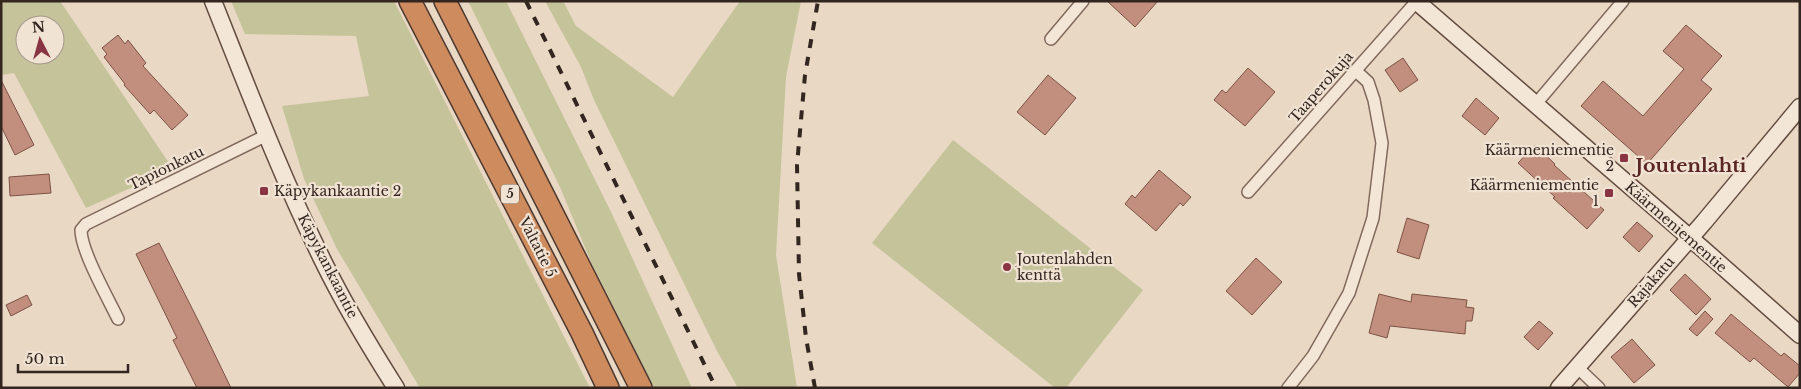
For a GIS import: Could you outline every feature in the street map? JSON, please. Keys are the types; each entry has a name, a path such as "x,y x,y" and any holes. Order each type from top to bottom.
{"highway":[{"name":"Valtatie 5","path":"410,1 582,333 608,388"},
{"name":"Valtatie 5","path":"444,1 641,388"}],"street":[{"name":"Käpykankaantie","path":"214,1 267,136 324,263 367,342 396,388"},
{"path":"1051,39 1083,1"},
{"name":"Käärmeniementie","path":"1416,1 1800,335"},
{"name":"Taaperokuja","path":"1248,192 1416,1"},
{"path":"1536,105 1623,1"},
{"path":"1288,388 1312,356 1349,293 1373,218 1382,143 1374,100 1368,82 1356,71"},
{"name":"Rajakatu","path":"1559,388 1690,238 1800,107"},
{"name":"Tapionkatu","path":"118,319 86,251 81,238 81,230 86,224 267,136"},
{"path":"1578,368 1599,388"}],"shaded area":[{"path":"1,1 60,1 173,169 86,208 14,73 1,75"},
{"path":"231,1 394,1 590,388 420,388 337,249 304,179 282,106 369,96 356,36 245,34"},
{"path":"468,1 506,1 613,216 692,388 654,388 591,262 560,187"},
{"path":"545,1 563,1 576,26 673,97 740,1 801,1 786,77 776,255 797,388 738,388 717,351 594,100 581,67"},
{"name":"Joutenlahden kenttä","path":"953,140 1143,290 1066,388 1055,388 872,243"}],"building":[{"path":"1107,1 1158,1 1135,27"},
{"path":"1686,25 1722,56 1701,80 1712,89 1647,164 1581,106 1603,81 1643,116 1684,69 1663,51"},
{"path":"118,35 125,44 128,40 146,63 143,66 188,115 172,130 154,110 150,114 124,85 104,57 107,54 102,48"},
{"path":"1403,58 1418,80 1400,92 1385,70"},
{"path":"1248,68 1275,92 1245,126 1214,100 1222,90 1226,93"},
{"path":"1048,75 1076,98 1045,135 1017,112"},
{"path":"1,80 34,145 15,155 1,126"},
{"path":"1476,98 1499,118 1485,135 1462,116"},
{"path":"1535,145 1554,165 1604,210 1587,229 1518,163"},
{"path":"1159,170 1191,197 1183,206 1180,203 1156,231 1125,204 1132,195 1135,198"},
{"path":"49,174 51,193 10,196 9,177"},
{"path":"1407,218 1429,225 1419,259 1397,252"},
{"path":"1637,222 1653,236 1639,252 1623,237"},
{"path":"159,243 231,388 197,388 173,340 177,338 136,254"},
{"path":"1256,258 1282,282 1252,315 1226,291"},
{"path":"1685,274 1711,299 1696,315 1670,290"},
{"path":"1379,294 1411,302 1412,294 1467,300 1466,307 1474,308 1472,321 1466,321 1465,334 1390,326 1387,338 1369,333"},
{"path":"27,295 32,305 11,316 6,305"},
{"path":"1705,311 1713,319 1697,336 1689,329"},
{"path":"1731,314 1781,356 1784,353 1800,366 1800,373 1788,387 1754,358 1750,362 1715,333"},
{"path":"1539,321 1553,333 1538,350 1524,337"},
{"path":"1632,339 1655,365 1634,383 1611,357"}],"railway":[{"path":"526,1 716,388"},
{"path":"815,388 806,338 799,274 797,165 805,75 818,1"}],"place":[{"name":"Käärmeniementie 2","path":"1624,158"},
{"name":"Käpykankaantie 2","path":"264,191"},
{"name":"Käärmeniementie 1","path":"1609,193"},
{"name":"Joutenlahden kenttä","path":"1007,267"}],"district":[{"name":"Joutenlahti","path":"1691,165"}]}
